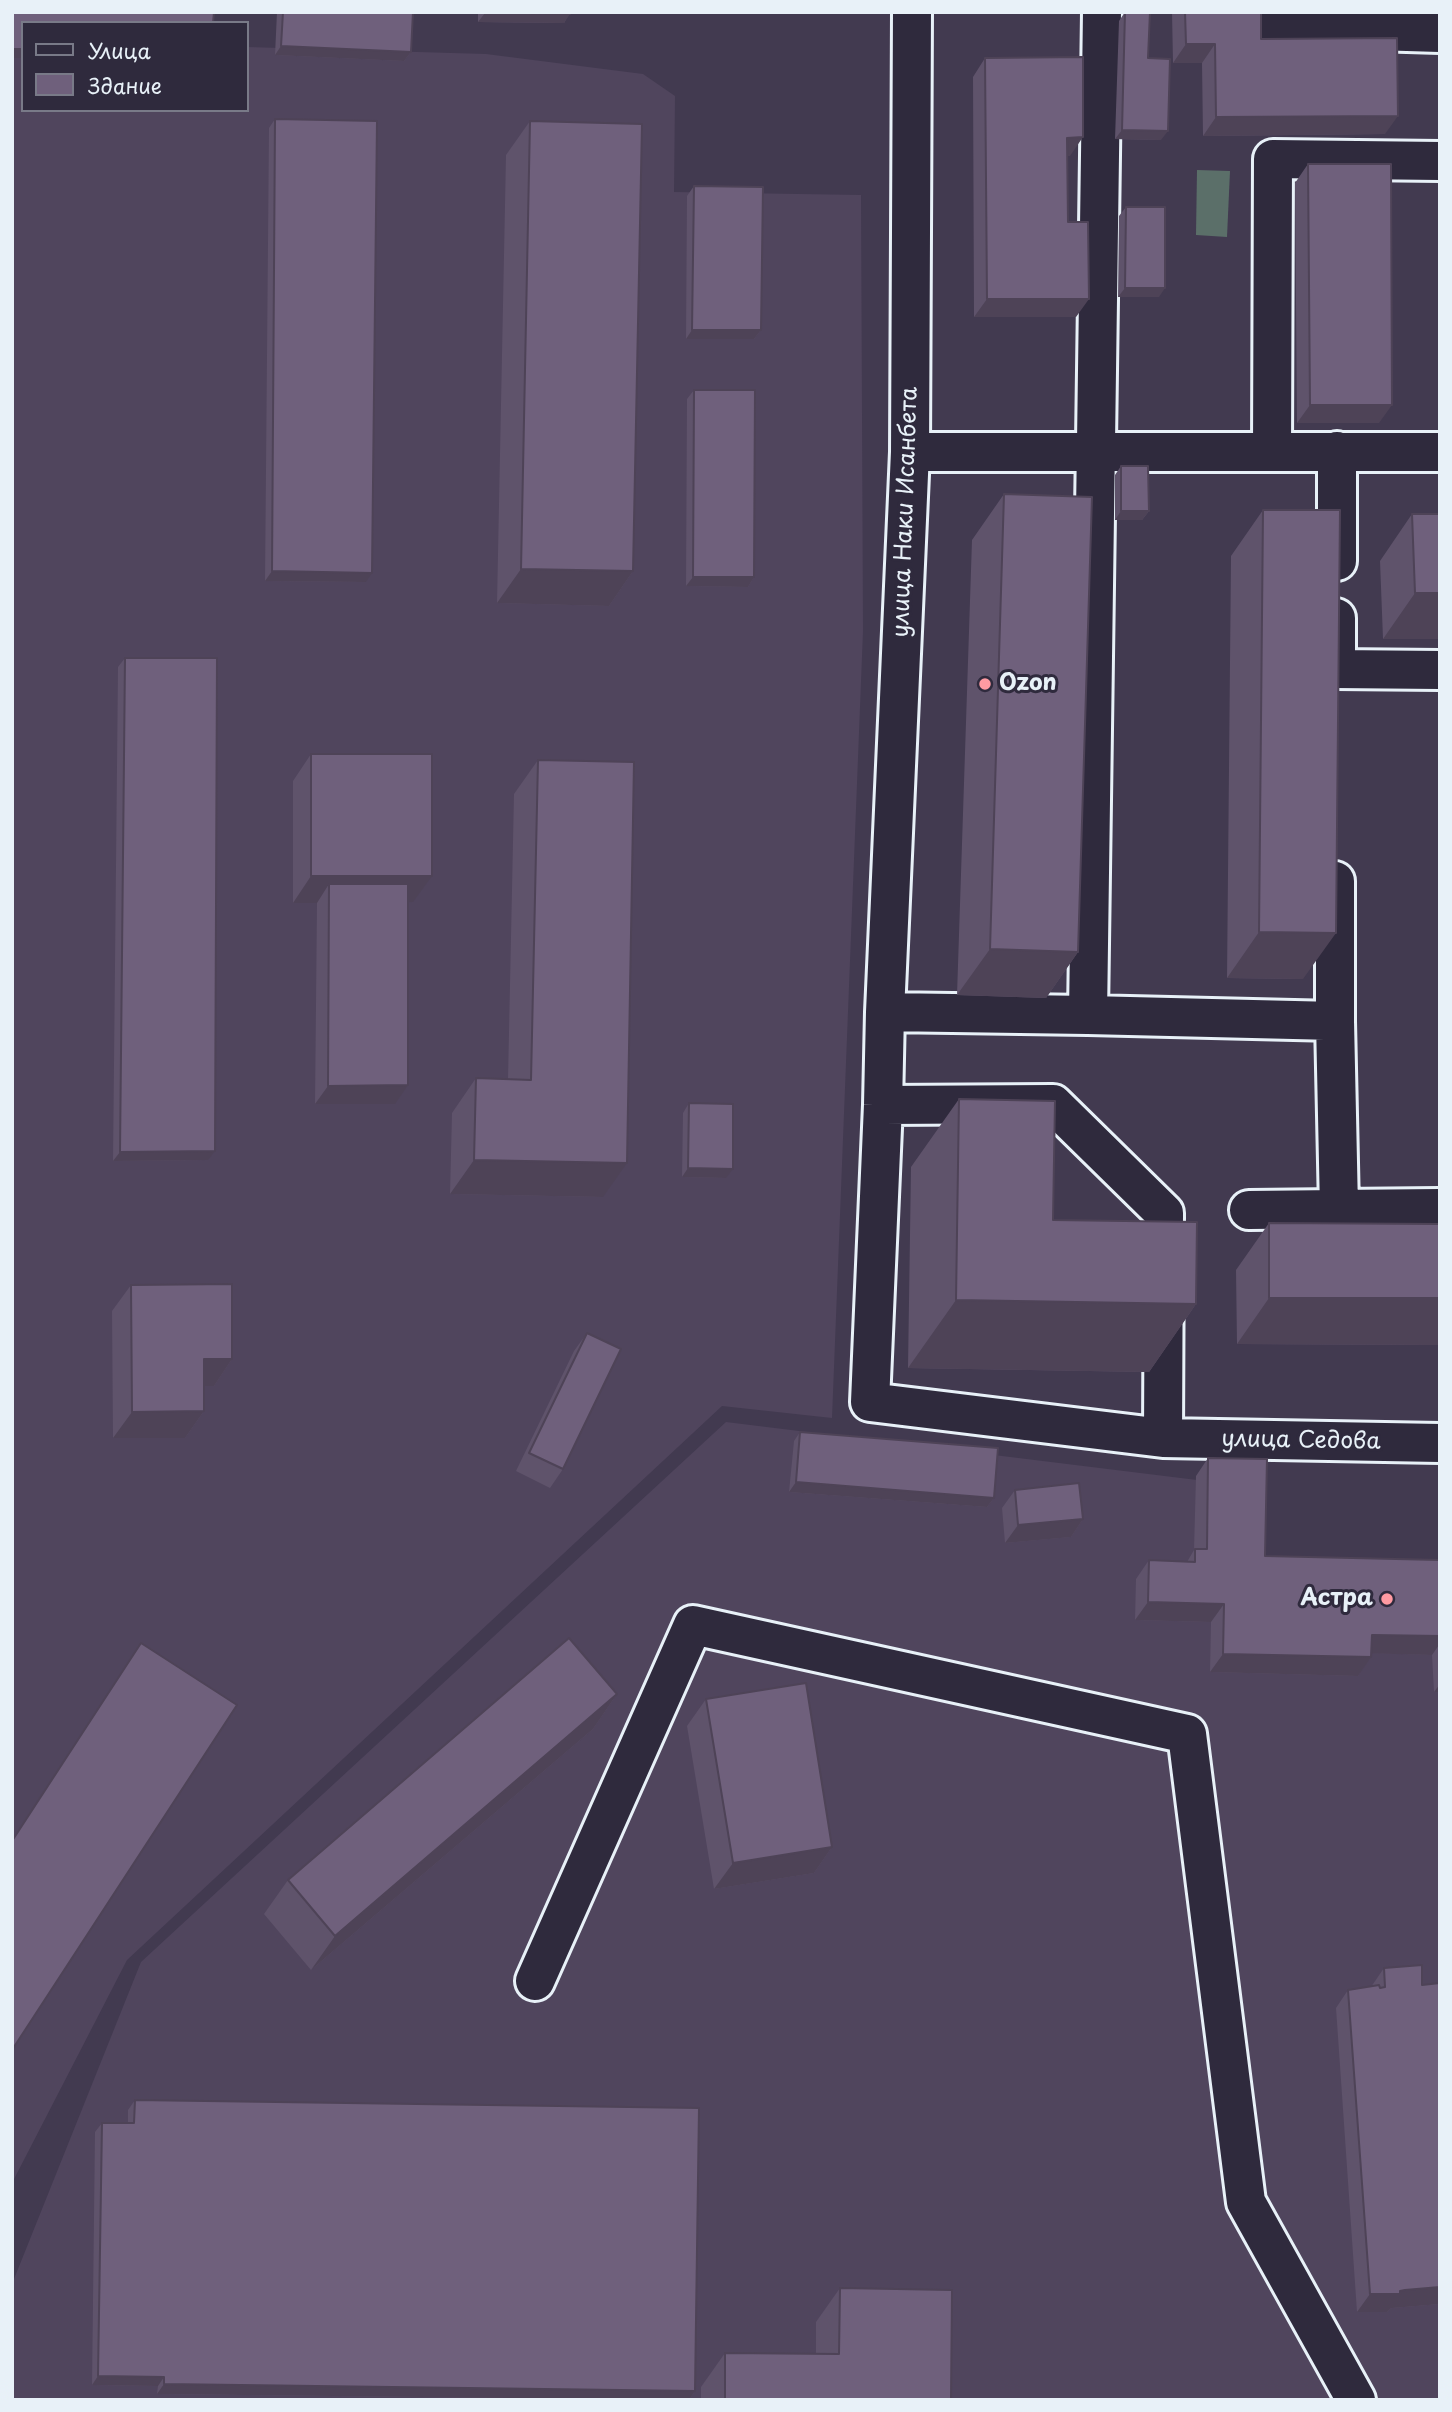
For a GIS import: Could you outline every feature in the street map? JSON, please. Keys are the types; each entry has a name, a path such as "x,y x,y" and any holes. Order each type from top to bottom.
{"street":[{"name":"улица Наки Исанбета","path":"883,1105 910,452 912,12"},
{"path":"1088,1015 1098,452 1102,12"},
{"path":"1277,12 1276,28 1440,33"},
{"path":"1272,451 1273,159 1440,161"},
{"path":"1337,451 1336,683 1440,670"},
{"path":"910,452 1440,452"},
{"path":"1335,849 1339,1209"},
{"path":"885,1012 1335,1021"},
{"path":"883,1105 1053,1104 1164,1213 1163,1438"},
{"name":"улица Седова","path":"883,1105 870,1402 1163,1438 1440,1443"},
{"path":"1249,1210 1440,1208"},
{"path":"535,1981 694,1625 1187,1734 1245,2202 1356,2400"}],"shaded area":[{"path":"12,41 21,42 21,112 248,112 248,47 486,54 643,74 675,96 674,192 861,195 863,631 832,1418 722,1406 127,1960 12,2183"},
{"path":"726,1422 1262,1488 1262,1584 1440,1581 1440,2400 12,2400 12,2284 141,1962"}],"green space":[{"path":"1197,170 1230,171 1227,237 1196,235"}],"building":[{"path":"12,12 214,12 213,21 21,21 21,49 12,49"},
{"path":"283,12 413,12 411,52 281,46"},
{"path":"485,12 570,12 570,14"},
{"path":"1125,12 1150,12 1148,58 1170,59 1168,131 1122,130"},
{"path":"1185,12 1261,12 1261,39 1397,38 1398,116 1216,117 1215,44 1186,44"},
{"path":"1083,57 1083,137 1067,138 1068,222 1088,222 1089,299 987,299 985,58"},
{"path":"275,119 377,121 372,573 272,571"},
{"path":"530,121 642,124 633,571 521,569"},
{"path":"1308,164 1391,164 1392,405 1310,405"},
{"path":"694,186 763,187 761,330 692,330"},
{"path":"1126,207 1165,207 1165,288 1125,288"},
{"path":"694,390 755,390 754,577 693,577"},
{"path":"1121,466 1148,466 1149,511 1121,511"},
{"path":"1004,494 1092,497 1078,952 990,949"},
{"path":"1263,510 1340,510 1336,933 1259,932"},
{"path":"1412,514 1440,514 1440,593 1415,593"},
{"path":"125,658 217,658 215,1151 120,1152"},
{"path":"311,754 432,754 432,876 311,876"},
{"path":"538,760 634,762 627,1163 474,1160 476,1078 531,1080"},
{"path":"329,884 408,884 408,1085 328,1086"},
{"path":"959,1099 1055,1101 1053,1220 1197,1222 1196,1304 956,1300"},
{"path":"689,1103 733,1104 733,1169 688,1168"},
{"path":"1269,1223 1440,1224 1440,1298 1269,1298"},
{"path":"232,1284 232,1359 204,1359 204,1411 132,1412 131,1285"},
{"path":"587,1333 621,1349 563,1469 529,1453"},
{"path":"800,1432 998,1448 994,1498 796,1482"},
{"path":"1208,1458 1267,1459 1265,1556 1440,1560 1440,1636 1372,1635 1371,1657 1223,1654 1224,1604 1148,1602 1149,1560 1195,1562 1195,1549 1207,1549"},
{"path":"1079,1483 1083,1519 1018,1525 1015,1490"},
{"path":"569,1638 617,1694 335,1936 288,1880"},
{"path":"141,1643 237,1705 12,2050 12,1841"},
{"path":"806,1683 832,1847 733,1863 706,1699"},
{"path":"1422,1965 1422,1985 1440,1983 1440,2287 1405,2290 1400,2291 1400,2294 1370,2294 1348,1990 1379,1985 1380,1988 1385,1987 1384,1968"},
{"path":"135,2100 699,2108 695,2391 164,2384 164,2377 98,2376 102,2123 134,2123"},
{"path":"840,2288 952,2290 951,2400 725,2400 725,2353 839,2354"}],"place":[{"name":"Ozon","path":"985,684"},
{"name":"Астра","path":"1387,1599"}]}
